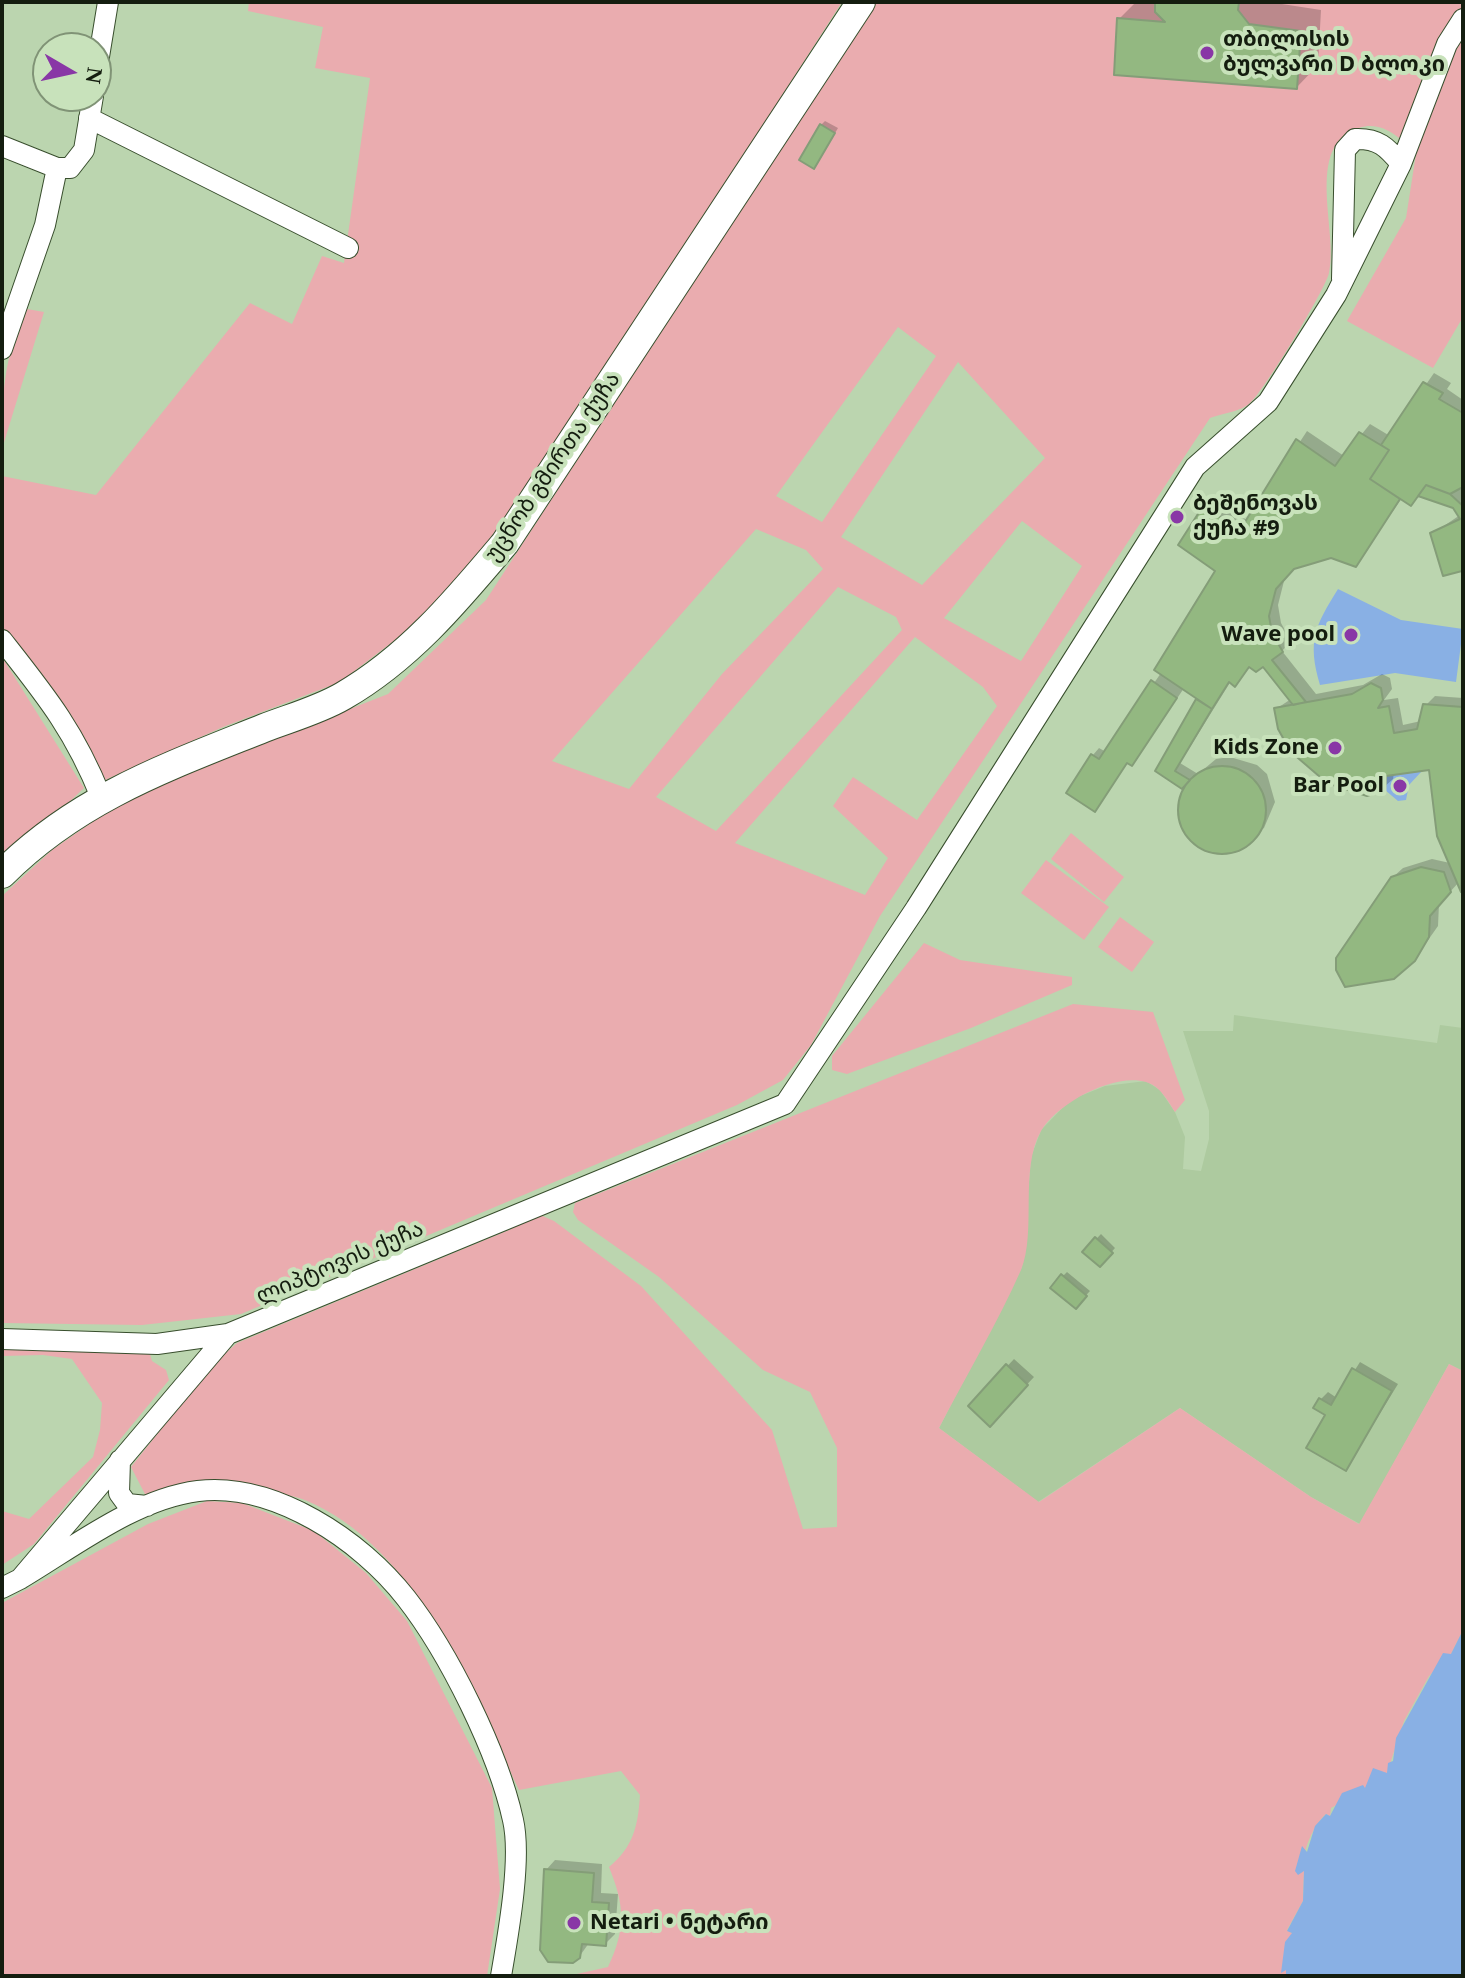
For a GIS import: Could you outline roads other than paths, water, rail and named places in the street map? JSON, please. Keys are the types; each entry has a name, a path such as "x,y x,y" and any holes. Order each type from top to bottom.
{"main road":[{"name":"უცნობ გმირთა ქუჩა","path":"2,874 58,825 101,797 342,697 404,653 446,614 505,543 861,2"}],"street":[{"path":"103,32 108,2"},
{"path":"1342,284 1401,164 1447,44 1463,19"},
{"path":"2,146 57,168 70,168 78,162 84,150 90,112"},
{"path":"89,118 348,248"},
{"path":"1342,284 1345,150 1355,139 1370,138 1384,145 1401,164"},
{"path":"2,349 45,225 57,168"},
{"name":"ლიპტოვის ქუჩა","path":"11,1583 228,1334 785,1104 916,908 1195,467 1268,402 1342,284"},
{"path":"2,640 61,715 81,748 101,797"},
{"path":"2,1339 157,1344 228,1334"},
{"path":"157,1344 178,1356 183,1386"},
{"path":"120,1460 119,1493 127,1504 147,1506"},
{"path":"11,1583 147,1506 198,1491 242,1493 301,1511 342,1537 405,1596 435,1641 497,1767 514,1823 513,1907 501,1976"}],"water":[{"name":"Wave pool","path":"1338,589 1401,620 1463,629 1456,682 1395,673 1320,685 1314,657 1316,634"},
{"path":"1422,771 1409,785 1406,800 1398,801 1385,790 1386,776"},
{"path":"1463,1630 1463,1976 1286,1976 1286,1970 1281,1973 1285,1942 1292,1933 1287,1931 1303,1901 1304,1871 1298,1875 1295,1871 1302,1846 1307,1852 1315,1826 1326,1814 1330,1816 1342,1793 1363,1785 1365,1788 1373,1768 1387,1773 1388,1763 1393,1761 1396,1738 1443,1653 1451,1654"}],"place":[{"name":"თბილისის ბულვარი D ბლოკი","path":"1207,53"},
{"name":"ბეშენოვას ქუჩა #9","path":"1177,517"},
{"name":"Wave pool","path":"1351,635"},
{"name":"Kids Zone","path":"1335,748"},
{"name":"Bar Pool","path":"1400,786"},
{"name":"Netari • ნეტარი","path":"574,1923"}]}
